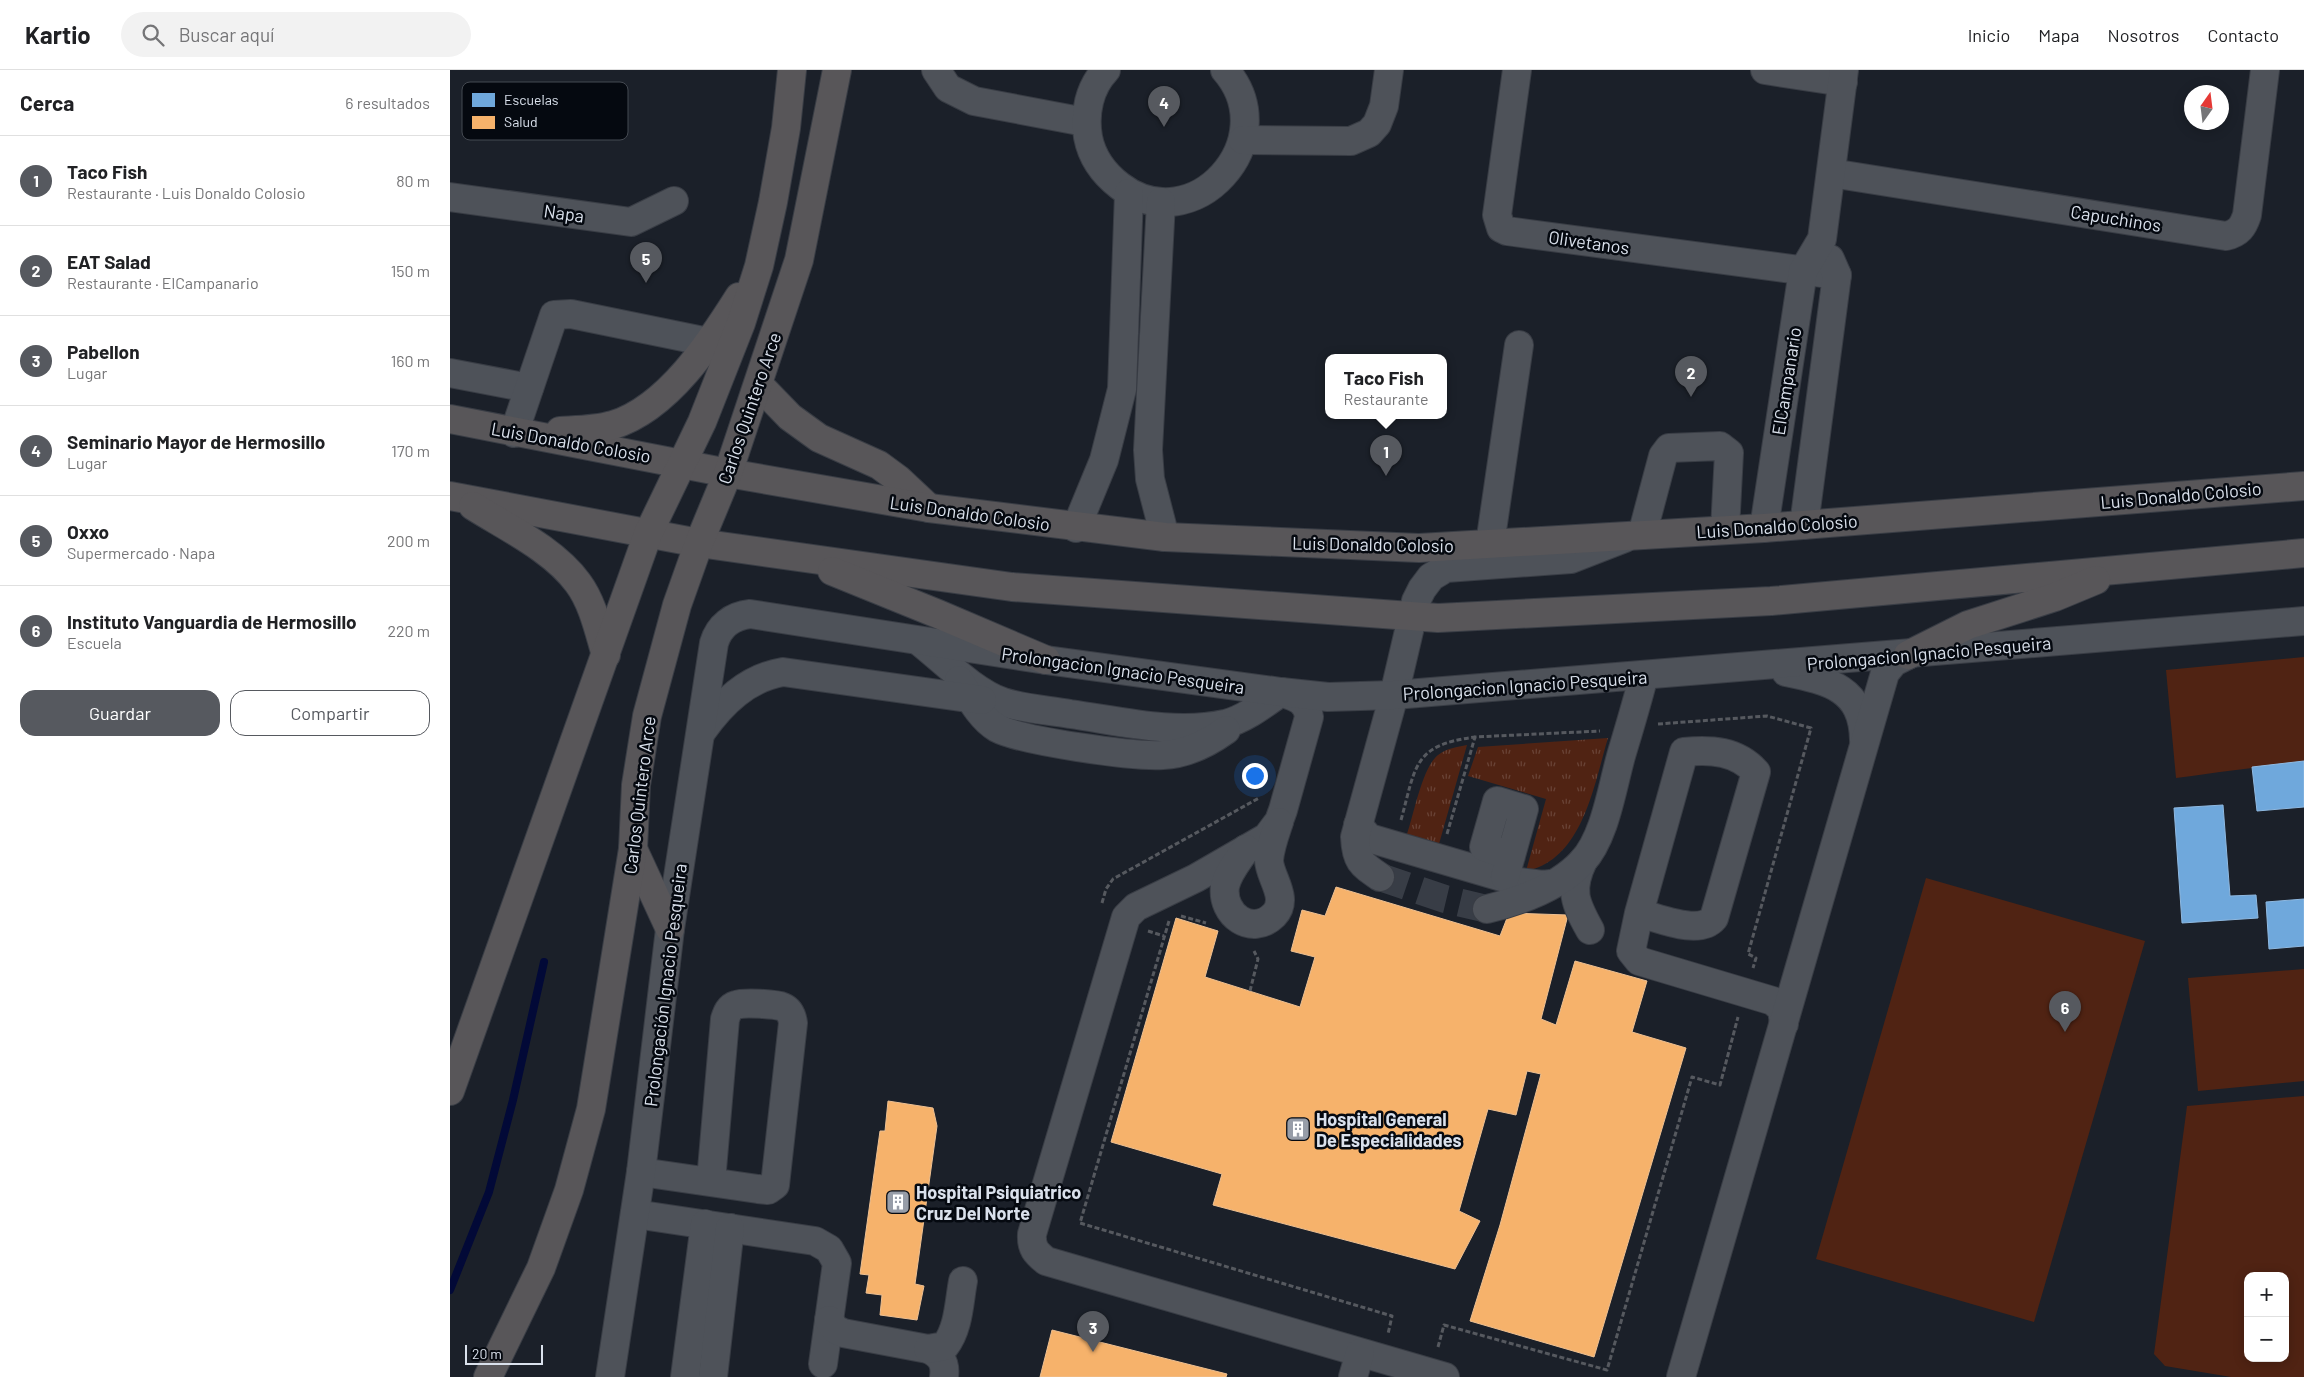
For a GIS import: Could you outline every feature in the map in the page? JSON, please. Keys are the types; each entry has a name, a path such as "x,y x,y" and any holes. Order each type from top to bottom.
{"main road":[{"name":"Carlos Quintero Arce","path":"450,1092 648,534 702,422 741,323 759,266 786,128 792,70"},
{"name":"Carlos Quintero Arce","path":"488,1377 541,1268 569,1190 591,1109 633,850 636,785 647,716 663,653 698,543 728,473 759,385 799,260 838,70"},
{"path":"519,433 588,429 614,425 645,409 672,387 708,342 759,266"},
{"path":"759,385 790,417 819,438 879,465 898,479 929,508"},
{"name":"Luis Donaldo Colosio","path":"450,419 682,462 728,473 929,508 1076,528 1165,537 1419,548 1764,528 2304,486"},
{"path":"456,497 698,543 789,554 1012,587 1448,618 1771,601 2304,553"},
{"path":"456,497 554,556 579,584 594,614 606,655"},
{"path":"789,554 1046,660"},
{"path":"1908,655 1968,625 2055,597 2120,570"},
{"path":"633,850 670,929"}],"street":[{"path":"936,70 948,88 974,102 1085,122"},
{"path":"1106,70 1100,76 1089,98 1085,122 1091,150 1106,175 1128,192 1144,199 1162,202 1184,200 1204,192 1222,178 1235,160 1243,140 1245,116 1239,92 1225,70"},
{"path":"1243,140 1352,142 1368,133 1377,124 1384,106 1389,70"},
{"name":"Olivetanos","path":"1517,70 1497,215 1501,228 1507,231 1837,275"},
{"path":"1765,70 1843,76"},
{"name":"Capuchinos","path":"1830,173 2226,236 2236,233 2243,227 2247,215 2265,70"},
{"name":"ElCampanario","path":"1764,528 1803,271 1822,239 1843,76"},
{"path":"1076,528 1104,460 1122,389 1128,192"},
{"name":"Napa","path":"450,197 631,222 674,201"},
{"path":"1162,202 1148,450 1150,479 1165,537"},
{"name":"ElCampanario","path":"1804,525 1837,275 1822,239"},
{"path":"519,433 529,388 554,316 571,314 708,342"},
{"path":"1490,544 1519,345"},
{"path":"450,373 529,388"},
{"path":"1122,389 1152,394"},
{"path":"1380,877 1364,866 1356,856 1355,837 1394,695 1412,616 1422,589 1431,577 1446,568 1571,559 1636,536 1662,456 1669,448 1720,446 1729,453 1725,530"},
{"name":"Prolongacion Ignacio Pesqueira","path":"750,614 1046,660 1328,698 1394,695 1908,655 2304,621"},
{"name":"Prolongación Ignacio Pesqueira","path":"610,1377 641,1172 670,929 717,634 732,619 750,614"},
{"path":"917,640 976,687 1002,702"},
{"path":"1681,1377 1784,1005 1885,673 1894,662 1908,655"},
{"path":"949,664 971,700 996,727 1014,734 1140,755 1164,755 1204,744 1281,692 1302,701 1308,709 1308,717 1270,855 1280,898 1276,914 1261,924 1247,924 1233,916 1225,903 1225,886 1235,857"},
{"path":"1757,666 1813,678 1835,686 1852,699 1861,713 1864,745"},
{"path":"702,733 714,714 747,684 766,674 783,672 1164,726 1202,728 1227,724 1248,714"},
{"path":"1590,930 1581,913 1574,888 1583,861 1604,820 1644,675"},
{"path":"1639,913 1699,927 1710,924 1714,918 1756,772 1748,764 1731,755 1713,750 1684,752 1639,913 1631,951 1639,961 1784,1005"},
{"path":"1279,821 1267,837 1235,857 1136,907 1126,917 1032,1234 1031,1244 1036,1253 1046,1261 1356,1365 1394,1363 1446,1377"},
{"path":"1358,825 1369,838 1508,867 1532,884 1553,884"},
{"path":"1235,857 1261,863 1272,870"},
{"path":"1487,909 1512,903 1553,884 1569,874 1583,861"},
{"path":"641,1172 768,1190 775,1185 794,1022 791,1013 784,1007 746,1004 736,1005 728,1010 725,1019 711,1181"},
{"path":"635,1214 815,1241 829,1250 837,1263 822,1364"},
{"path":"685,1377 717,1226"},
{"path":"713,1377 717,1226"},
{"path":"945,1374 962,1281"},
{"path":"829,1320 835,1329 843,1333 928,1349 938,1353 944,1362 945,1374"},
{"path":"928,1349 945,1346 954,1330"}],"path":[{"path":"1437,1350 1444,1325 1607,1370 1692,1077 1720,1085 1756,958 1748,954 1811,728 1767,716 1650,724"},
{"path":"1398,827 1414,775 1422,757 1431,749 1448,741 1475,737 1608,731"},
{"path":"1445,842 1475,737"},
{"path":"1171,913 1080,1223 1392,1316 1387,1338 1401,1341 1394,1363"},
{"path":"1179,915 1214,925"},
{"path":"1250,991 1258,959 1252,947"}],"green space":[{"path":"2304,657 2304,761 2297,761 2298,764 2176,778 2166,670"},
{"path":"1608,738 1591,797 1583,818 1573,836 1561,852 1545,864 1526,871 1546,799 1468,776 1478,747"},
{"path":"1467,745 1439,844 1407,834 1423,780 1432,761 1445,751"},
{"path":"1926,878 2145,941 2034,1322 1816,1259"},
{"path":"2304,969 2304,1081 2198,1091 2188,978"},
{"path":"2304,1096 2304,1377 2231,1377 2165,1366 2154,1354 2187,1106"}],"building: Escuelas":[{"path":"2304,761 2304,807 2257,811 2252,767"},
{"path":"2223,805 2230,896 2256,895 2258,918 2182,923 2174,808"},
{"path":"2304,899 2304,946 2269,949 2266,902"}],"building: Salud":[{"name":"Hospital General De Especialidades","path":"1336,887 1500,936 1509,913 1568,915 1541,1019 1556,1025 1575,961 1647,981 1632,1032 1686,1048 1594,1357 1470,1321 1500,1225 1541,1074 1527,1071 1516,1115 1488,1109 1459,1211 1480,1221 1455,1269 1213,1205 1222,1174 1111,1142 1176,918 1218,931 1205,977 1300,1007 1315,957 1291,951 1302,910 1325,916"},
{"name":"Hospital Psiquiatrico Cruz Del Norte","path":"888,1101 933,1108 937,1126 915,1284 924,1286 917,1320 880,1315 882,1295 866,1293 869,1275 860,1274 880,1131 885,1131"},
{"path":"1052,1330 1227,1374 1226,1377 1040,1377"}],"waterway":[{"path":"450,1290 489,1192 513,1100 544,962"}],"tunnel":[{"path":"1380,877 1445,899 1487,909"}],"place":[{"name":"Seminario Mayor de Hermosillo","path":"1164,127"},
{"name":"Oxxo","path":"646,283"},
{"name":"EAT Salad","path":"1691,397"},
{"name":"Taco Fish","path":"1386,476"},
{"name":"Instituto Vanguardia de Hermosillo","path":"2065,1032"},
{"name":"Hospital General De Especialidades","path":"1298,1129"},
{"name":"Hospital Psiquiatrico Cruz Del Norte","path":"898,1202"},
{"name":"Pabellon","path":"1093,1352"}]}
